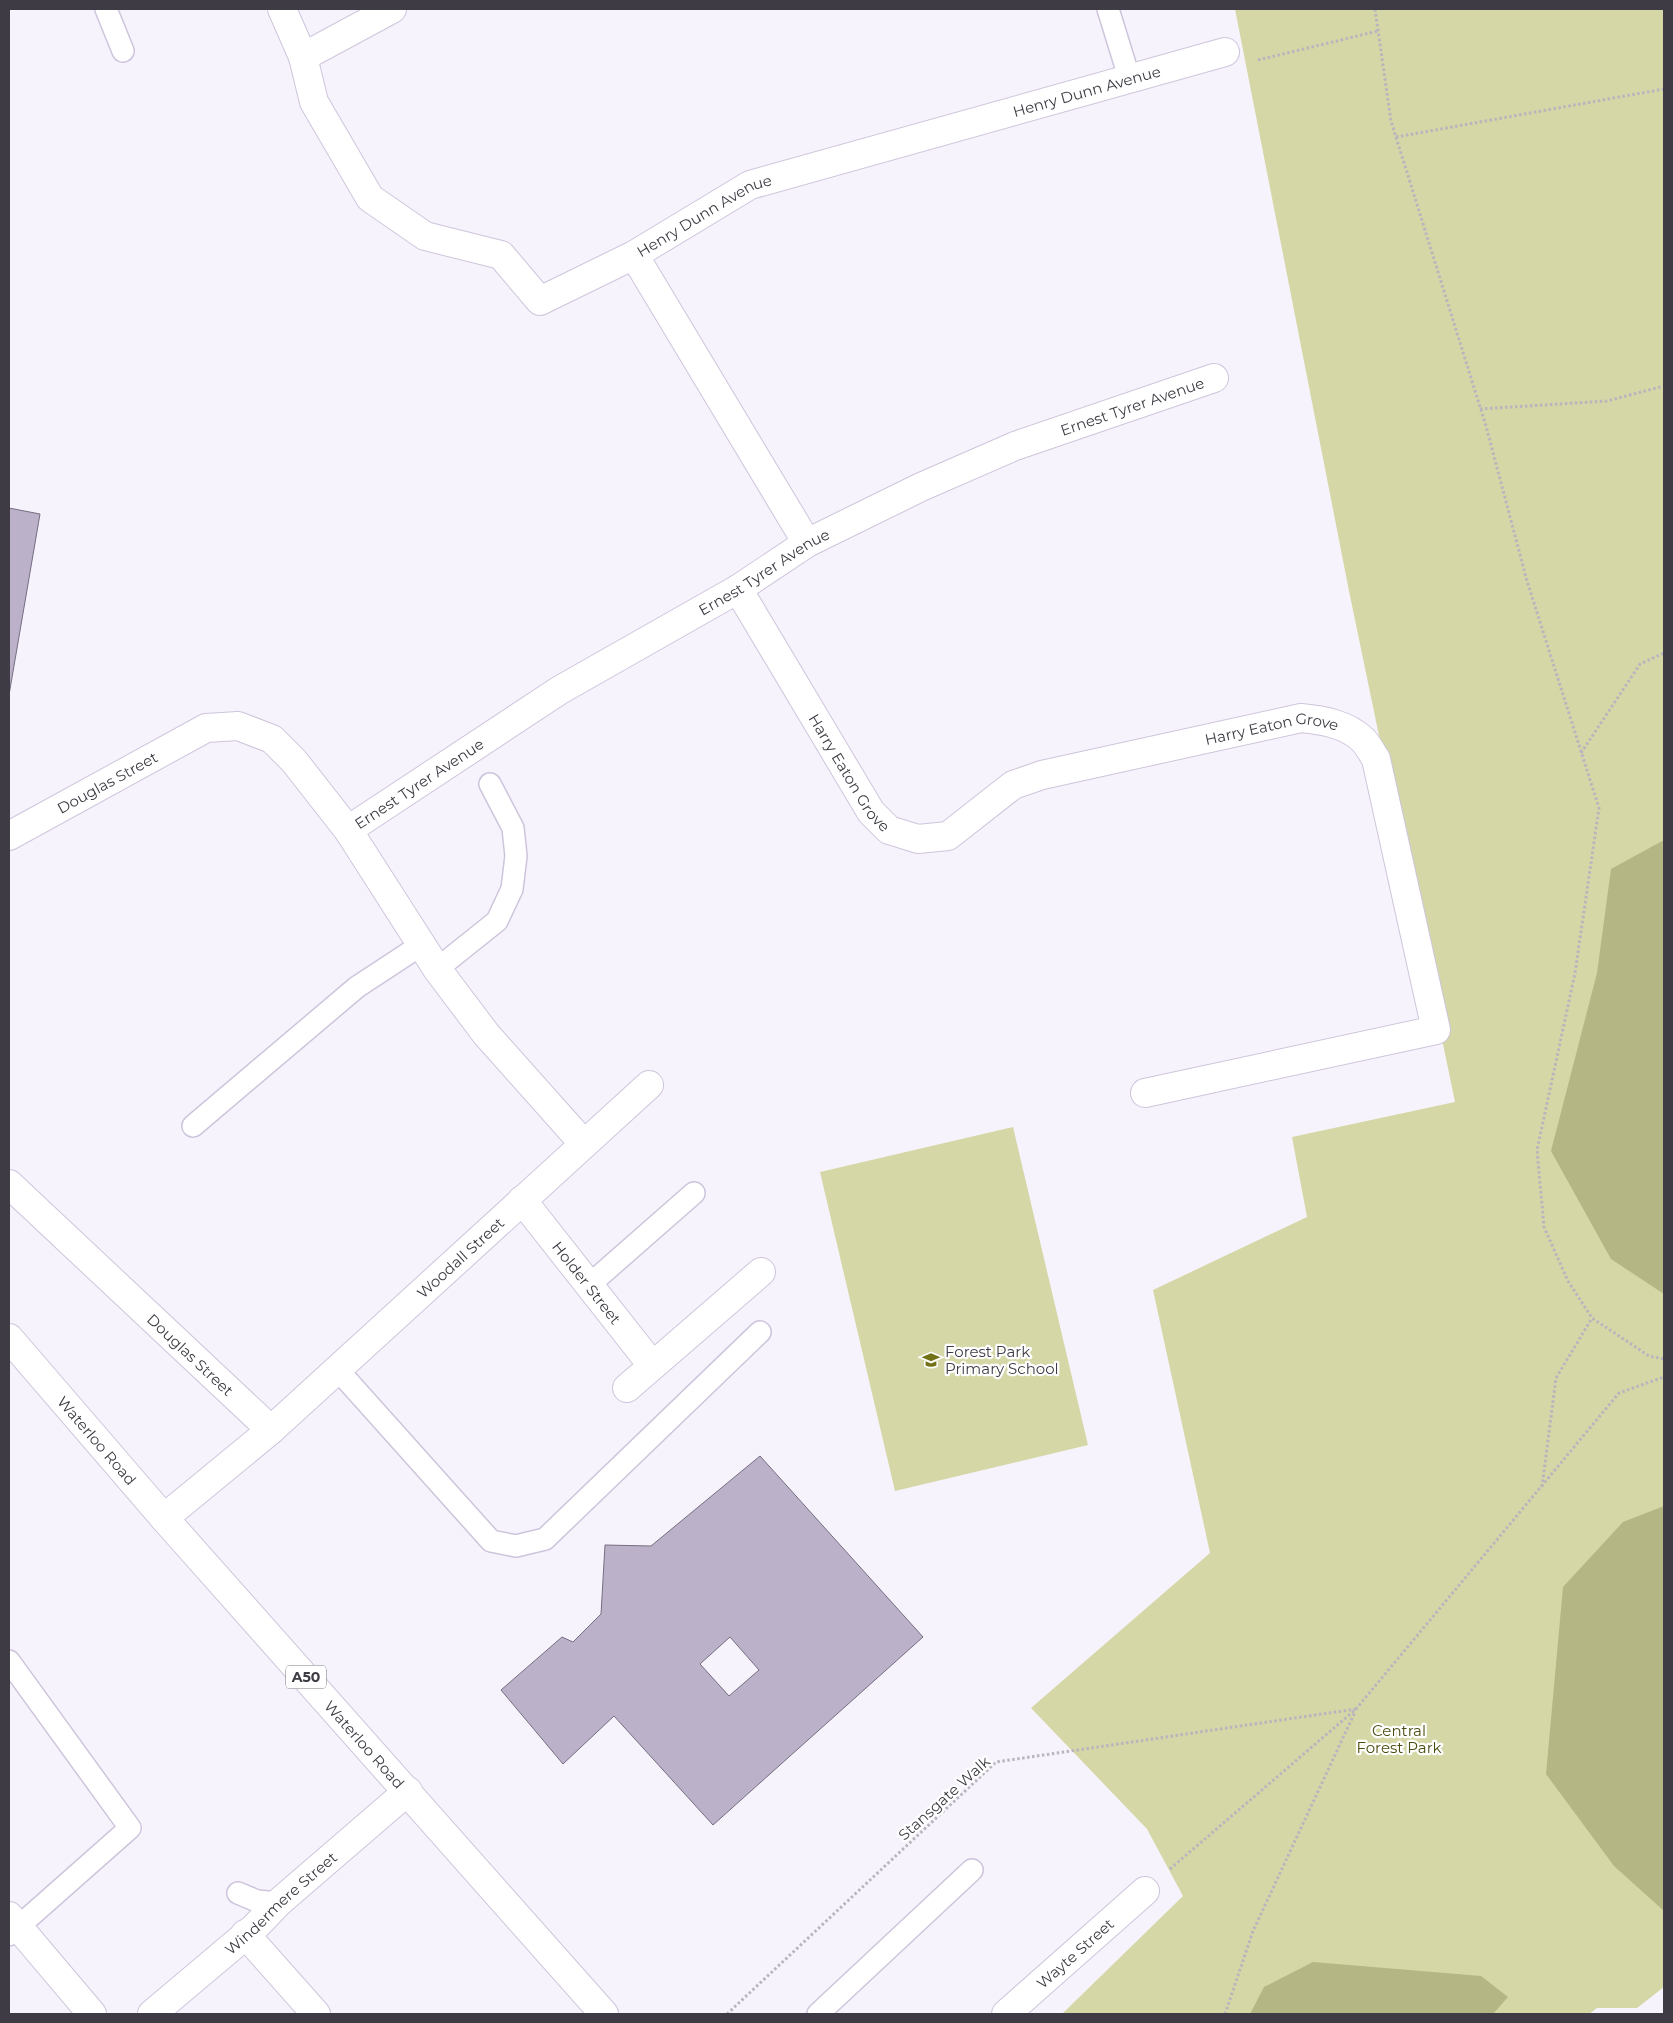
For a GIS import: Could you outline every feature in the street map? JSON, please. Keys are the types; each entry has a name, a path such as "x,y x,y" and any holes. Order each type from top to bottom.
{"main road":[{"path":"282,9 303,57 392,9"},
{"name":"Henry Dunn Avenue","path":"303,57 314,102 370,198 425,236 501,255 540,301 634,255 750,185 1129,77 1225,52"},
{"path":"634,255 807,543"},
{"name":"Ernest Tyrer Avenue","path":"348,830 560,690 738,589 807,543 921,487 1015,446 1214,378"},
{"name":"Harry Eaton Grove","path":"738,589 871,812 889,830 918,839 948,836 1013,785 1042,775 1301,718 1324,720 1345,728 1362,739 1376,759 1436,1030 1145,1093"},
{"name":"Douglas Street","path":"9,836 206,728 238,726 272,739 294,760 348,830"},
{"path":"348,830 437,969 486,1034 584,1144"},
{"name":"Woodall Street","path":"271,1430 649,1085"},
{"name":"Douglas Street","path":"9,1184 271,1430"},
{"name":"Holder Street","path":"522,1200 652,1365"},
{"path":"627,1388 761,1272"},
{"name":"Waterloo Road","path":"9,1338 164,1518 604,2014"},
{"path":"164,1518 271,1430"},
{"name":"Windermere Street","path":"152,2014 254,1928 278,1902 408,1791"},
{"name":"Wayte Street","path":"1006,2014 1145,1891"},
{"path":"12,1926 92,2014"},
{"path":"245,1934 316,2014"}],"lane":[{"path":"106,9 123,51"},
{"path":"1108,9 1129,77"},
{"path":"437,969 497,920 512,889 516,856 513,828 490,784"},
{"path":"193,1126 356,987 422,945"},
{"path":"588,1286 694,1193"},
{"path":"337,1369 491,1541 516,1546 545,1539 760,1332"},
{"path":"9,1661 130,1828 12,1926"},
{"path":"818,2014 972,1870"},
{"path":"238,1893 257,1901 278,1902"}],"path":[{"path":"1374,9 1391,121 1480,409 1527,580 1599,808 1575,973 1537,1150 1544,1227 1568,1281 1592,1318 1649,1356 1664,1359"},
{"path":"1225,52 1228,67 1378,31"},
{"path":"1396,137 1664,89"},
{"path":"1480,409 1607,401 1664,386"},
{"path":"1581,753 1640,664 1664,653"},
{"path":"1542,1488 1556,1378 1592,1318"},
{"path":"1145,1891 1356,1709 1542,1488 1619,1393 1664,1377"},
{"path":"1225,2014 1253,1930 1356,1709"},
{"name":"Stansgate Walk","path":"727,2014 996,1762 1356,1709"}],"green space":[{"name":"Central Forest Park","path":"1235,9 1664,9 1664,1987 1637,2008 1597,2008 1589,2014 1062,2014 1183,1896 1147,1829 1031,1708 1210,1553 1153,1290 1307,1217 1292,1137 1455,1102 1349,591"},
{"path":"1664,840 1664,1294 1611,1259 1551,1151 1597,973 1611,869"},
{"path":"1013,1127 1088,1445 895,1491 820,1172"},
{"path":"1664,1506 1664,1911 1614,1866 1546,1774 1563,1587 1623,1522"},
{"path":"1313,1962 1481,1976 1508,1997 1493,2014 1250,2014 1264,1987"}],"building":[{"path":"9,508 40,514 9,695"},
{"path":"760,1456 923,1637 713,1825 614,1716 563,1764 501,1690 562,1637 573,1642 601,1614 605,1545 651,1546","holes":["730,1637 759,1670 729,1696 700,1664"]}],"place":[{"name":"Forest Park Primary School","path":"931,1360"}]}
